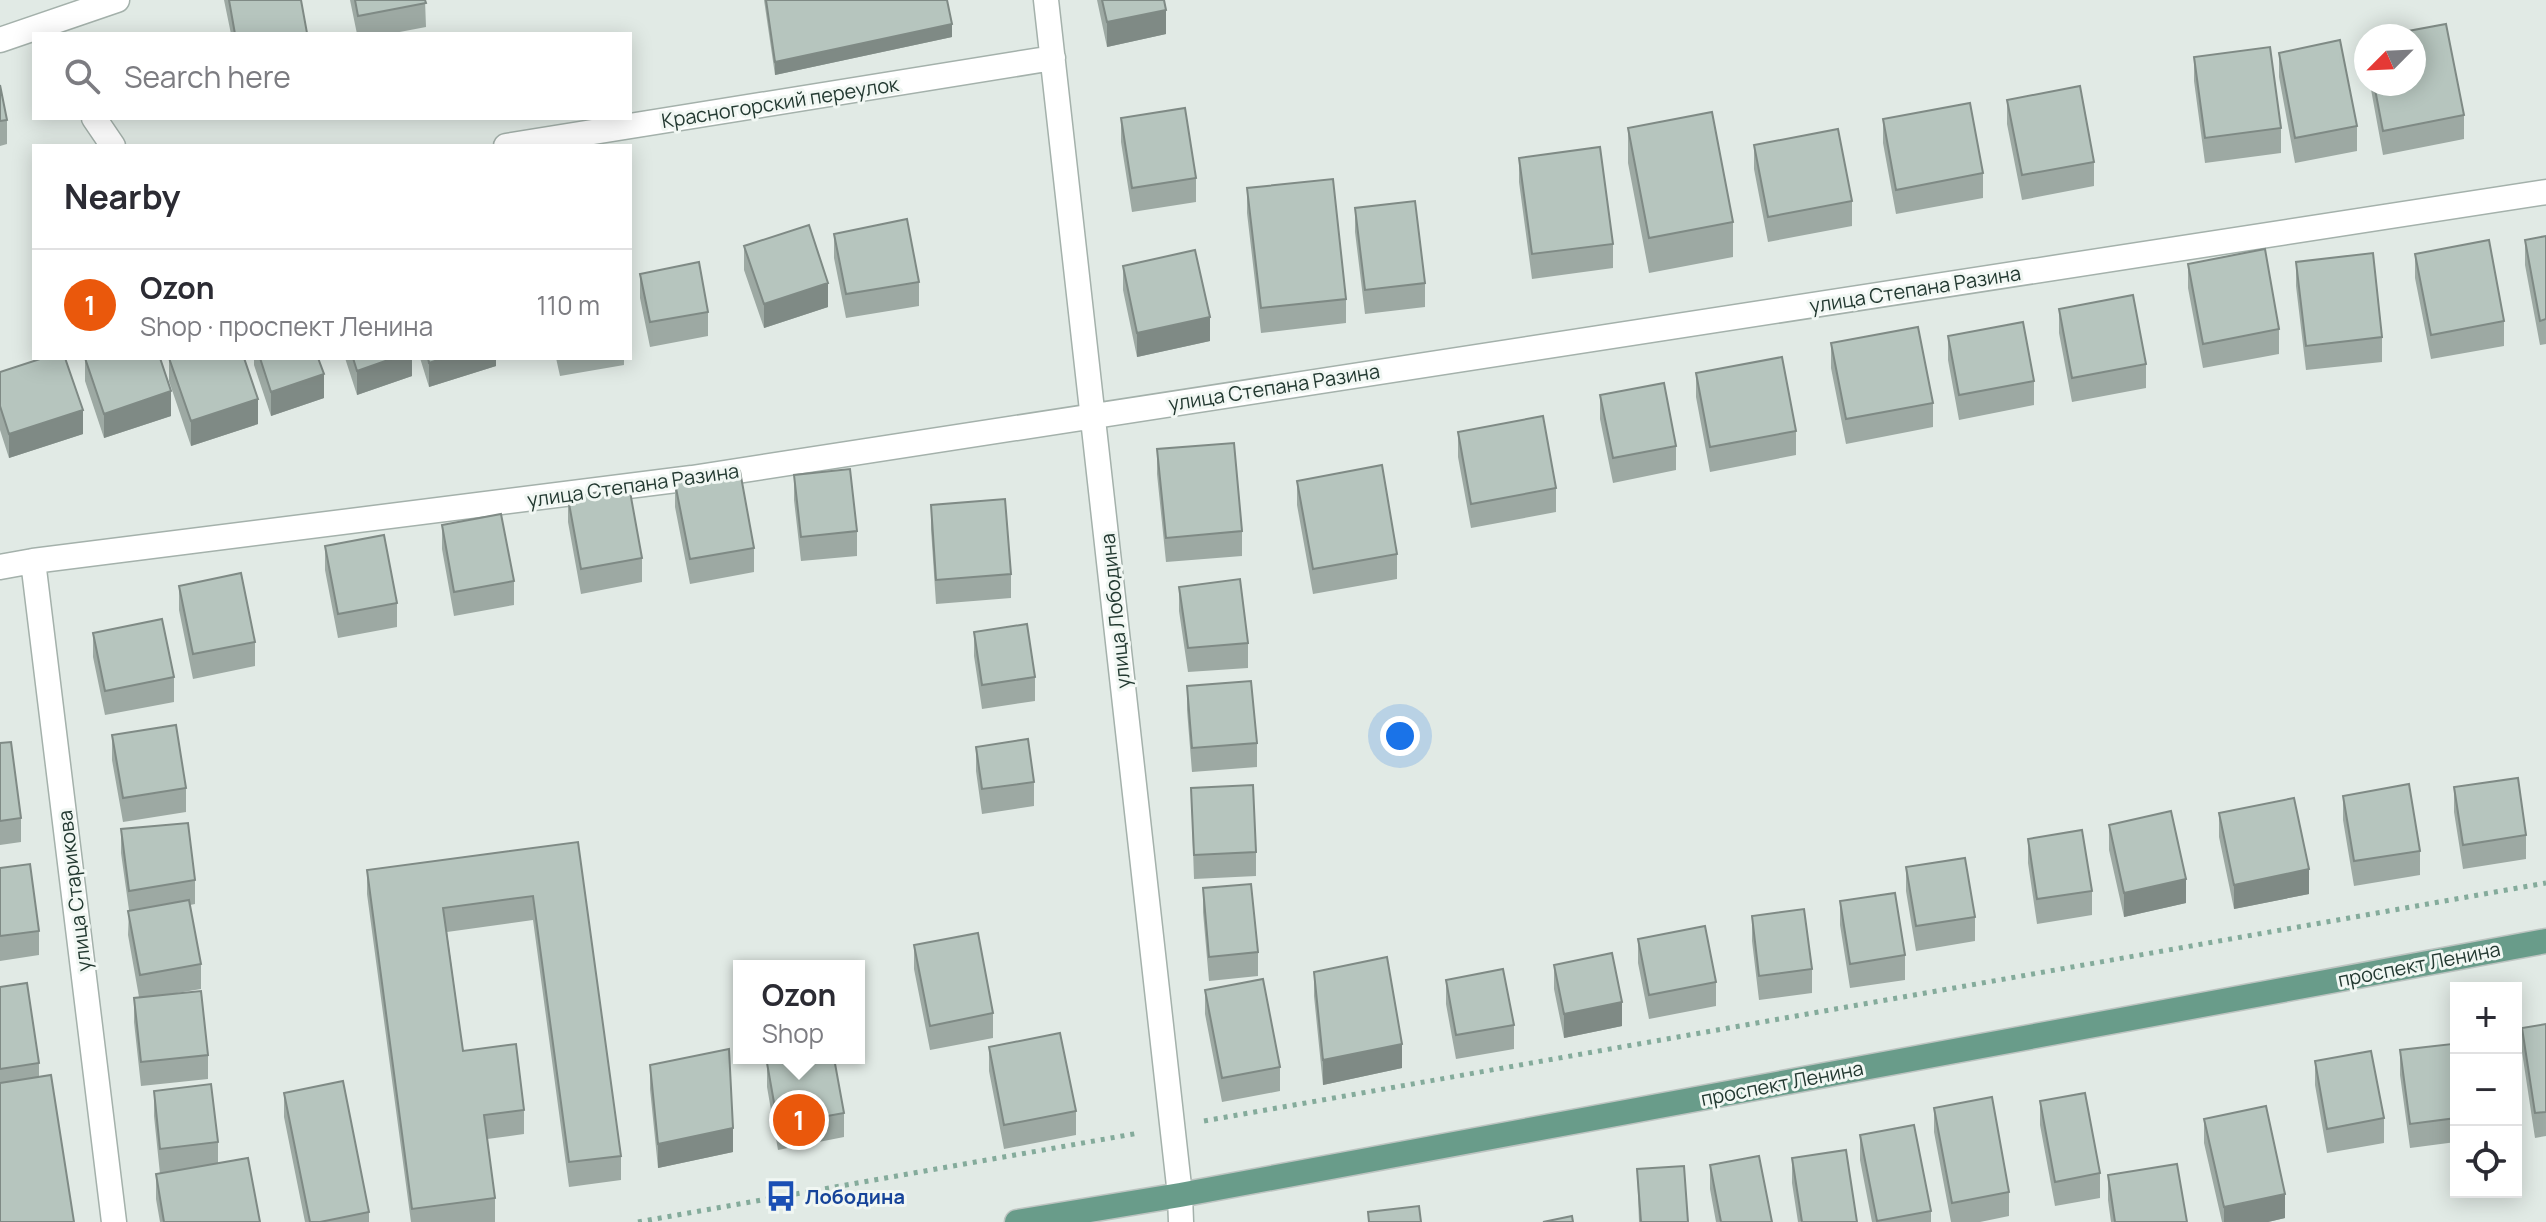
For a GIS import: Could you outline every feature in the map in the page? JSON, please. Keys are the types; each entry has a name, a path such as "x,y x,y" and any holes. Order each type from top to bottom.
{"main road":[{"name":"проспект Ленина","path":"1017,1222 1180,1195 2546,941"}],"street":[{"path":"0,40 36,31 117,0"},
{"name":"улица Лободина","path":"1046,0 1181,1222"},
{"name":"Красногорский переулок","path":"518,144 1053,58"},
{"path":"95,120 112,144"},
{"name":"улица Степана Разина","path":"0,567 692,478 2546,192"},
{"name":"улица Старикова","path":"33,561 114,1222"}],"path":[{"path":"638,1222 2546,883"}],"building":[{"path":"229,0 301,0 307,32 235,32"},
{"path":"355,0 425,0 426,3 358,16"},
{"path":"766,0 947,0 952,24 775,62"},
{"path":"1102,0 1164,0 1166,10 1107,22"},
{"path":"2446,24 2464,115 2383,131 2376,96 2426,96 2426,28"},
{"path":"2340,40 2357,126 2295,138 2279,53"},
{"path":"2270,47 2281,128 2205,138 2194,57"},
{"path":"0,85 7,120 0,121"},
{"path":"2080,86 2094,162 2022,175 2007,100"},
{"path":"1970,103 1983,173 1896,190 1883,119"},
{"path":"1185,108 1196,178 1132,188 1121,118"},
{"path":"1712,112 1733,222 1649,238 1628,128"},
{"path":"1838,129 1852,201 1768,217 1754,145"},
{"path":"1600,147 1613,244 1532,254 1519,158"},
{"path":"1333,179 1346,299 1261,308 1247,188"},
{"path":"1415,201 1425,283 1365,290 1355,208"},
{"path":"907,219 919,282 846,294 834,234"},
{"path":"809,225 828,283 764,304 744,246"},
{"path":"2546,236 2546,319 2540,321 2525,240"},
{"path":"2489,240 2504,321 2431,335 2415,254"},
{"path":"2265,249 2279,329 2203,344 2188,264"},
{"path":"1195,250 1210,317 1137,333 1123,266"},
{"path":"2373,253 2382,337 2306,346 2296,262"},
{"path":"699,262 708,312 650,322 640,274"},
{"path":"2133,295 2146,364 2072,378 2059,309"},
{"path":"2023,322 2034,381 1959,395 1948,336"},
{"path":"1918,327 1933,403 1846,419 1831,343"},
{"path":"1782,357 1796,431 1710,447 1696,373"},
{"path":"37,360 66,360 83,410 9,434 0,406 0,372"},
{"path":"86,360 161,360 171,391 104,414"},
{"path":"170,360 245,360 258,399 191,421"},
{"path":"261,360 319,360 324,374 271,392"},
{"path":"354,360 388,360 357,371"},
{"path":"1664,383 1676,446 1613,458 1600,395"},
{"path":"1543,416 1556,488 1471,504 1458,432"},
{"path":"1234,443 1242,531 1166,538 1157,449"},
{"path":"1382,465 1397,554 1313,569 1297,481"},
{"path":"850,469 857,531 801,537 794,475"},
{"path":"740,471 754,548 690,559 675,483"},
{"path":"629,486 642,558 581,569 568,498"},
{"path":"1005,499 1011,574 936,580 931,505"},
{"path":"501,514 514,581 454,592 442,525"},
{"path":"384,535 397,603 338,614 325,546"},
{"path":"241,573 255,642 193,654 179,586"},
{"path":"1240,579 1248,643 1188,648 1179,587"},
{"path":"162,619 174,677 105,691 93,633"},
{"path":"1027,624 1035,677 982,685 974,632"},
{"path":"1251,681 1257,743 1192,748 1187,686"},
{"path":"176,725 186,788 123,798 112,735"},
{"path":"1028,739 1034,782 982,789 976,747"},
{"path":"11,742 21,818 0,821 0,743"},
{"path":"2518,778 2526,835 2463,845 2454,787"},
{"path":"2409,784 2420,851 2354,861 2343,796"},
{"path":"1253,785 1256,852 1194,855 1191,788"},
{"path":"2294,798 2309,869 2234,885 2219,813"},
{"path":"2171,811 2186,879 2124,893 2109,825"},
{"path":"188,823 195,880 129,891 121,829"},
{"path":"2082,830 2092,891 2037,899 2028,839"},
{"path":"578,842 621,1156 569,1162 533,896 443,908 463,1051 516,1044 524,1110 484,1115 495,1198 412,1209 367,870"},
{"path":"1965,858 1975,917 1916,926 1906,867"},
{"path":"30,864 39,931 0,936 0,868"},
{"path":"1251,884 1258,952 1209,957 1203,888"},
{"path":"1895,893 1905,955 1850,964 1840,901"},
{"path":"189,900 201,964 140,975 128,911"},
{"path":"1804,909 1812,969 1759,976 1752,916"},
{"path":"1705,926 1716,982 1649,995 1638,939"},
{"path":"978,933 993,1013 930,1026 914,945"},
{"path":"1612,953 1622,1002 1564,1014 1554,965"},
{"path":"1387,957 1402,1044 1323,1060 1314,972"},
{"path":"1503,969 1514,1025 1456,1035 1446,980"},
{"path":"1263,979 1280,1067 1222,1078 1205,990"},
{"path":"27,983 39,1063 0,1069 0,987"},
{"path":"201,991 208,1055 141,1062 134,998"},
{"path":"2546,1024 2546,1112 2535,1113 2522,1028"},
{"path":"1060,1033 1076,1111 1004,1125 989,1047"},
{"path":"2450,1044 2450,1119 2410,1124 2400,1050"},
{"path":"729,1049 733,1128 658,1144 650,1065"},
{"path":"2371,1051 2384,1118 2327,1129 2315,1061"},
{"path":"767,1064 835,1064 844,1113 778,1125"},
{"path":"51,1075 74,1222 0,1222 0,1083"},
{"path":"343,1081 369,1212 310,1222 284,1093"},
{"path":"211,1084 218,1142 160,1149 154,1091"},
{"path":"2085,1093 2100,1173 2055,1182 2040,1101"},
{"path":"1992,1097 2009,1192 1952,1203 1934,1108"},
{"path":"2266,1106 2285,1194 2224,1207 2204,1119"},
{"path":"1914,1125 1931,1211 1877,1221 1860,1135"},
{"path":"1846,1150 1857,1222 1802,1222 1792,1158"},
{"path":"1759,1156 1772,1222 1721,1222 1710,1165"},
{"path":"248,1158 260,1222 164,1222 156,1174"},
{"path":"2177,1164 2187,1222 2115,1222 2108,1175"},
{"path":"1684,1166 1688,1222 1641,1222 1637,1169"},
{"path":"1419,1206 1421,1222 1369,1222 1368,1212"},
{"path":"1572,1216 1573,1222 1543,1222"}],"place":[{"name":"Ozon","path":"799,1120"},
{"name":"Лободина","path":"781,1196"}]}
